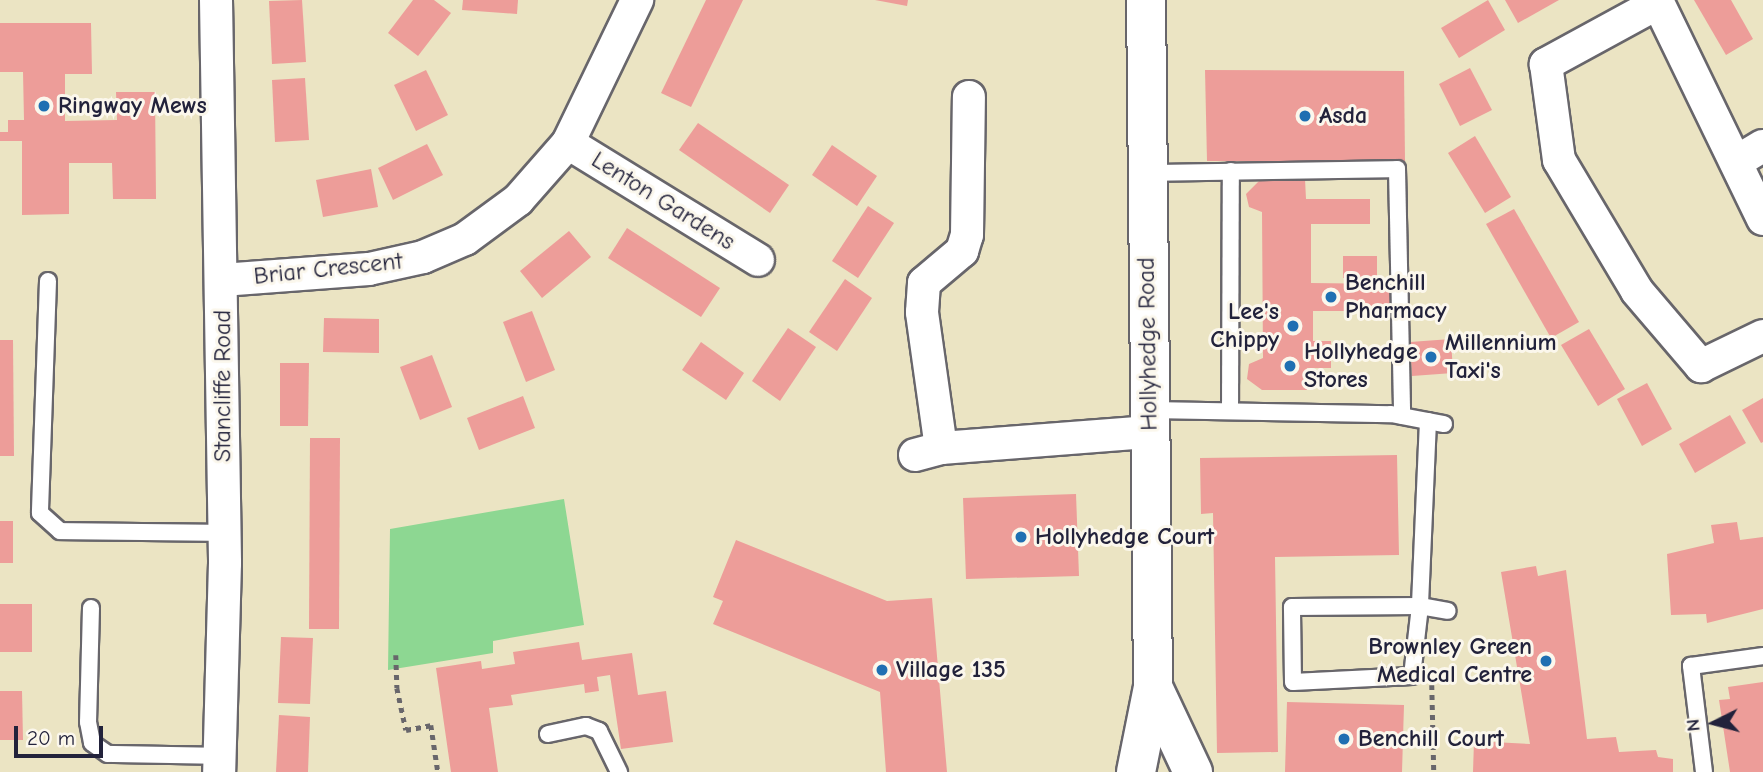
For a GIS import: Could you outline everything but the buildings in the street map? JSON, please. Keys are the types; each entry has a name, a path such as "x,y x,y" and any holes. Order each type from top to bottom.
{"street":[{"name":"Stancliffe Road","path":"216,0 224,533 219,764"},
{"name":"Briar Crescent","path":"222,280 369,269 423,257 465,239 518,200 568,143 637,0"},
{"name":"Hollyhedge Road","path":"1136,772 1171,742 1150,421 1146,0"},
{"path":"1763,219 1658,3 1546,64 1559,160 1637,291 1701,366 1763,336"},
{"path":"969,97 967,236 962,251 924,283 922,302 928,452 1150,421"},
{"name":"Lenton Gardens","path":"568,143 758,260"},
{"path":"1736,162 1763,146"}],"lane":[{"path":"1146,173 1397,169 1402,416"},
{"path":"1230,410 1231,171"},
{"path":"48,281 40,513 60,531 224,533"},
{"path":"1150,421 1230,410 1402,416 1436,423 1420,606 1412,676 1293,682 1292,607 1420,606 1448,611"},
{"path":"91,608 88,722 92,743 108,754 219,764"},
{"path":"1704,772 1691,666 1763,656"},
{"path":"548,734 586,726 599,731 619,772"}],"path":[{"path":"396,655 406,730 431,726 438,772"}],"green space":[{"path":"564,499 584,625 493,641 493,653 388,670 390,529"}],"place":[{"name":"Ringway Mews","path":"44,106"},
{"name":"Asda","path":"1305,116"},
{"name":"Benchill Pharmacy","path":"1331,297"},
{"name":"Lee's Chippy","path":"1293,326"},
{"name":"Millennium Taxi's","path":"1431,357"},
{"name":"Hollyhedge Stores","path":"1290,366"},
{"name":"Hollyhedge Court","path":"1021,537"},
{"name":"Brownley Green Medical Centre","path":"1546,661"},
{"name":"Village 135","path":"882,670"},
{"name":"Benchill Court","path":"1344,739"}]}
